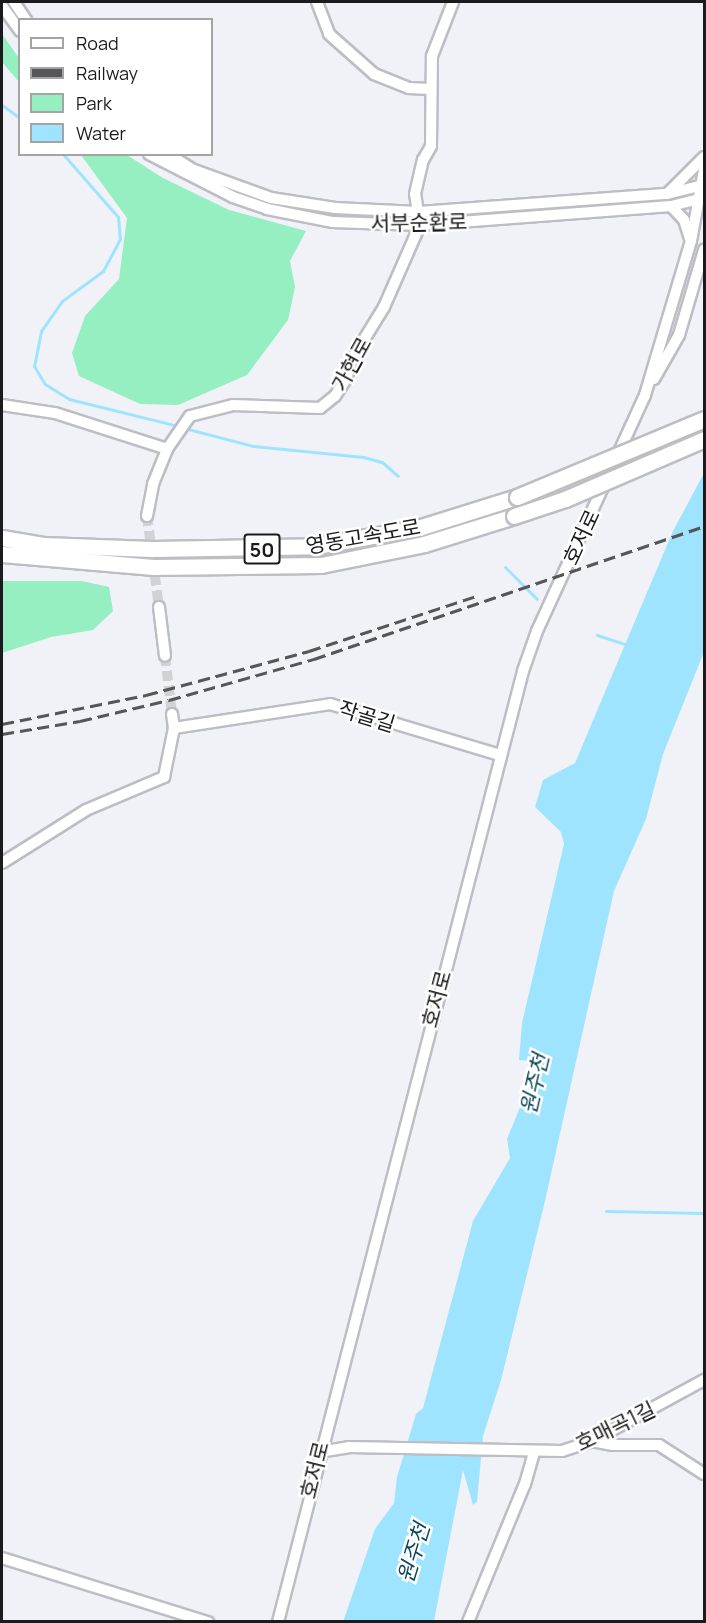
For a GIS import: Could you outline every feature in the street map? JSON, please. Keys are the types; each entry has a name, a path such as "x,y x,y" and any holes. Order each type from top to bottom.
{"highway":[{"name":"영동고속도로","path":"2,538 44,545 152,549 316,546 418,528 518,497 705,419"},
{"name":"영동고속도로","path":"2,554 153,567 321,565 424,544 514,516 565,499 705,440"}],"street":[{"path":"14,2 25,18"},
{"path":"317,2 329,34 374,74 409,88 430,89"},
{"path":"420,225 416,194 423,160 431,146 432,56 453,2"},
{"path":"2,6 18,28"},
{"name":"서부순환로","path":"153,156 206,185 267,209 332,222 420,225 671,206 703,198"},
{"name":"서부순환로","path":"171,156 194,170 271,198 335,208 418,212 667,194 704,185"},
{"path":"667,194 705,157"},
{"name":"호저로","path":"645,395 703,198 705,170"},
{"path":"671,206 684,220 691,241"},
{"name":"가현로","path":"147,516 153,484 169,444 184,420 233,405 320,408 335,396 352,359 389,297 420,225"},
{"name":"호저로","path":"278,1622 319,1452 500,755 537,631 645,395 679,335 705,250"},
{"path":"2,405 55,413 169,444"},
{"path":"159,608 165,656"},
{"name":"작골길","path":"174,728 330,704 500,755"},
{"path":"2,863 86,810 164,777 174,728 172,714"},
{"name":"호매곡1길","path":"319,1452 349,1447 534,1453 562,1451 592,1441 705,1380"},
{"path":"592,1441 613,1445 659,1445 705,1474"},
{"path":"468,1622 525,1484 534,1453"},
{"path":"2,1558 208,1622"}],"green space":[{"path":"2,34 18,57 18,81 2,62"},
{"path":"82,156 129,156 163,178 229,210 306,231 290,261 295,287 288,320 247,375 178,405 140,404 79,376 72,353 85,316 119,279 127,218"},
{"path":"2,581 82,581 109,587 113,611 93,630 51,637 2,653"}],"water":[{"name":"원주천","path":"704,473 704,652 663,754 646,819 614,891 545,1201 501,1380 483,1436 477,1502 473,1505 463,1470 434,1621 343,1622 375,1529 394,1503 397,1477 416,1414 423,1408 473,1221 510,1158 507,1139 530,1083 532,1061 519,1060 522,1023 564,844 561,832 535,807 543,780 575,763 673,531"}],"waterway":[{"path":"2,105 18,117"},
{"path":"65,156 118,217 120,239 103,271 62,301 41,331 34,366 45,384 69,399 178,426"},
{"path":"184,428 253,446 363,457 382,462 398,476"},
{"path":"505,567 537,599"},
{"path":"597,635 627,645"},
{"path":"606,1211 704,1213"}],"tunnel":[{"path":"147,516 159,607"},
{"path":"165,656 172,714"}],"railway":[{"path":"2,734 80,721 169,700 314,659 704,526"},
{"path":"2,724 146,695 309,651 479,595"}]}
